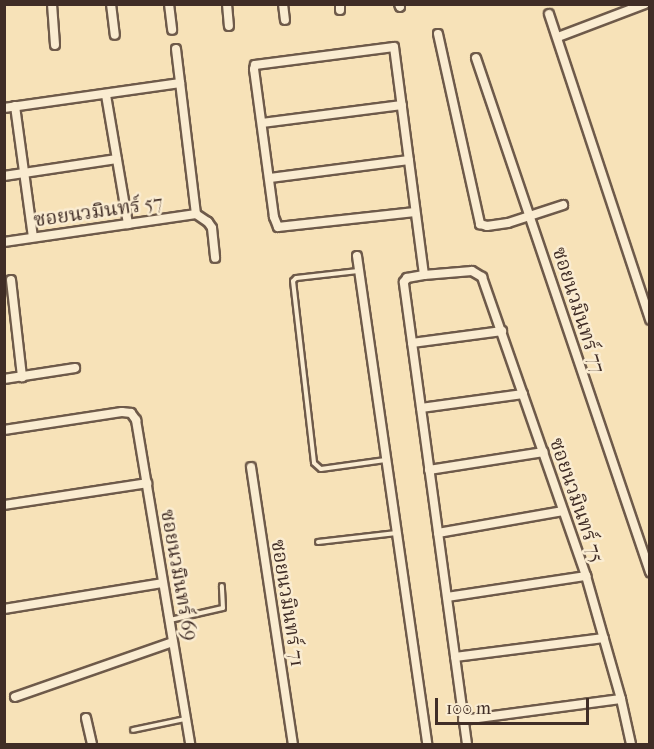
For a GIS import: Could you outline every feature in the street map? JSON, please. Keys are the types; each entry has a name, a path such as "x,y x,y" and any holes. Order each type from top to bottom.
{"street":[{"path":"52,4 56,45"},
{"path":"111,4 115,35"},
{"path":"169,4 172,30"},
{"path":"227,4 229,26"},
{"path":"283,4 285,20"},
{"path":"558,37 646,4 650,11"},
{"path":"549,14 650,320"},
{"path":"438,34 480,224 494,226 531,217 563,205"},
{"path":"415,212 283,229 275,223 255,65 390,45 396,50 424,275 407,278 404,282 467,744"},
{"path":"176,49 196,214 208,222 212,228 215,258"},
{"name":"ซอยนวมินทร์ 77","path":"476,58 650,572"},
{"path":"4,108 180,83"},
{"path":"106,95 128,224"},
{"path":"262,123 402,105"},
{"path":"15,106 33,237"},
{"path":"4,176 117,159"},
{"path":"270,178 409,160"},
{"name":"ซอยนวมินทร์ 57","path":"4,242 196,214"},
{"path":"357,256 427,744"},
{"name":"ซอยนวมินทร์ 75","path":"424,275 477,272 482,277 586,576 621,699 631,744"},
{"path":"11,280 16,344 22,377"},
{"path":"412,343 502,331"},
{"path":"4,380 75,368"},
{"path":"421,408 523,394"},
{"name":"ซอยนวมินทร์ 69","path":"4,430 131,413 138,429 190,744"},
{"path":"429,470 544,452"},
{"name":"ซอยนวมินทร์ 71","path":"251,466 293,744"},
{"path":"4,506 147,483"},
{"path":"438,533 563,511"},
{"path":"447,597 586,576"},
{"path":"4,609 162,583"},
{"path":"455,657 604,638"},
{"path":"15,697 173,642"},
{"path":"463,720 621,699"},
{"path":"86,718 93,744"}],"lane":[{"path":"359,271 296,278 293,281 314,463 321,469 386,460"},
{"path":"318,542 396,532"},
{"path":"169,620 223,608 222,586"},
{"path":"133,730 186,718"}]}
